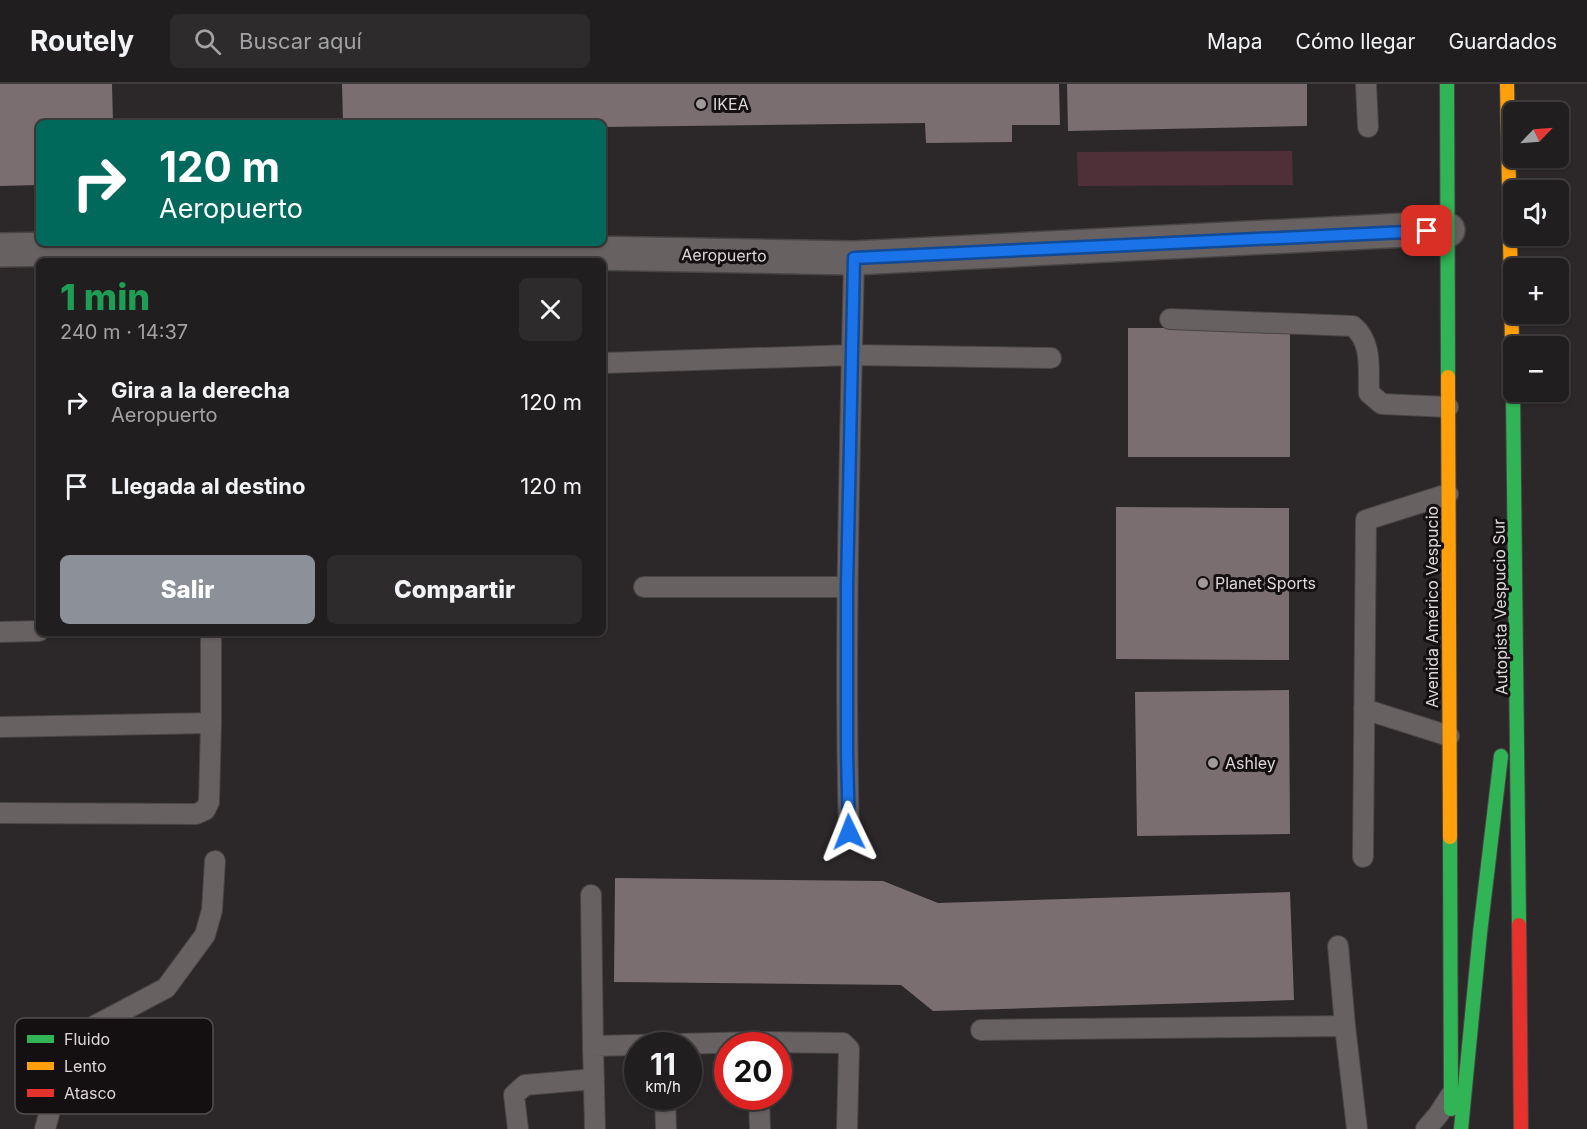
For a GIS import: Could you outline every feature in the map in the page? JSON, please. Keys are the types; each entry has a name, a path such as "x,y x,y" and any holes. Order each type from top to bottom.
{"main road":[{"name":"Avenida Américo Vespucio","path":"1446,84 1451,1129"},
{"name":"Autopista Vespucio Sur","path":"1507,84 1517,611 1521,1129"},
{"path":"1461,1129 1480,933 1517,611"}],"street":[{"name":"Aeropuerto","path":"300,246 854,258 1394,231 1448,231"},
{"name":"Aeropuerto","path":"0,250 139,246"}],"lane":[{"path":"1366,84 1368,127"},
{"path":"849,832 847,586 854,258"},
{"path":"1170,319 1353,326 1363,334 1367,346 1369,393 1382,404 1448,407"},
{"path":"606,363 852,355 1051,358"},
{"path":"1363,857 1366,520 1448,494"},
{"path":"644,587 847,586"},
{"path":"0,632 36,631"},
{"path":"0,813 196,814 205,810 209,802 211,636"},
{"path":"1365,709 1449,736"},
{"path":"0,727 211,723"},
{"path":"109,1018 166,988 205,935 212,910 215,861"},
{"path":"591,896 595,1129"},
{"path":"1338,946 1357,1129"},
{"path":"981,1030 1345,1026"},
{"path":"792,1043 843,1043 849,1049 847,1129"},
{"path":"592,1046 624,1046"},
{"path":"518,1129 514,1095 525,1085 594,1079"},
{"path":"1426,1129 1451,1095"},
{"path":"665,1110 666,1129"},
{"path":"759,1110 760,1129"},
{"path":"45,1129 49,1114"}],"shaded area":[{"path":"1292,151 1293,185 1078,186 1077,152"}],"building":[{"path":"0,84 112,84 113,120 36,120 36,185 0,186"},
{"name":"IKEA","path":"342,84 1059,84 1060,125 1012,125 1012,142 926,143 925,123 606,127 606,120 343,120"},
{"path":"1067,84 1307,84 1307,126 1068,131"},
{"path":"1128,328 1290,328 1290,457 1128,457"},
{"name":"Planet Sports","path":"1116,507 1289,508 1289,660 1116,659"},
{"name":"Ashley","path":"1289,690 1290,834 1137,836 1135,692"},
{"path":"615,878 883,881 938,903 1290,892 1294,1000 933,1011 901,985 614,982"}],"traffic: fast":[{"path":"1447,84 1448,377"},
{"path":"1513,402 1519,925"},
{"path":"1461,1129 1480,933 1501,756"},
{"path":"1450,837 1451,1109"}],"traffic: slow":[{"path":"1507,84 1512,336"},
{"path":"1448,377 1450,837"}],"traffic: jam":[{"path":"1519,925 1521,1129"}],"place":[{"name":"IKEA","path":"701,104"},
{"name":"Planet Sports","path":"1203,583"},
{"name":"Ashley","path":"1213,763"}],"route":[{"path":"849,832 847,586 854,258 1427,231"}]}
